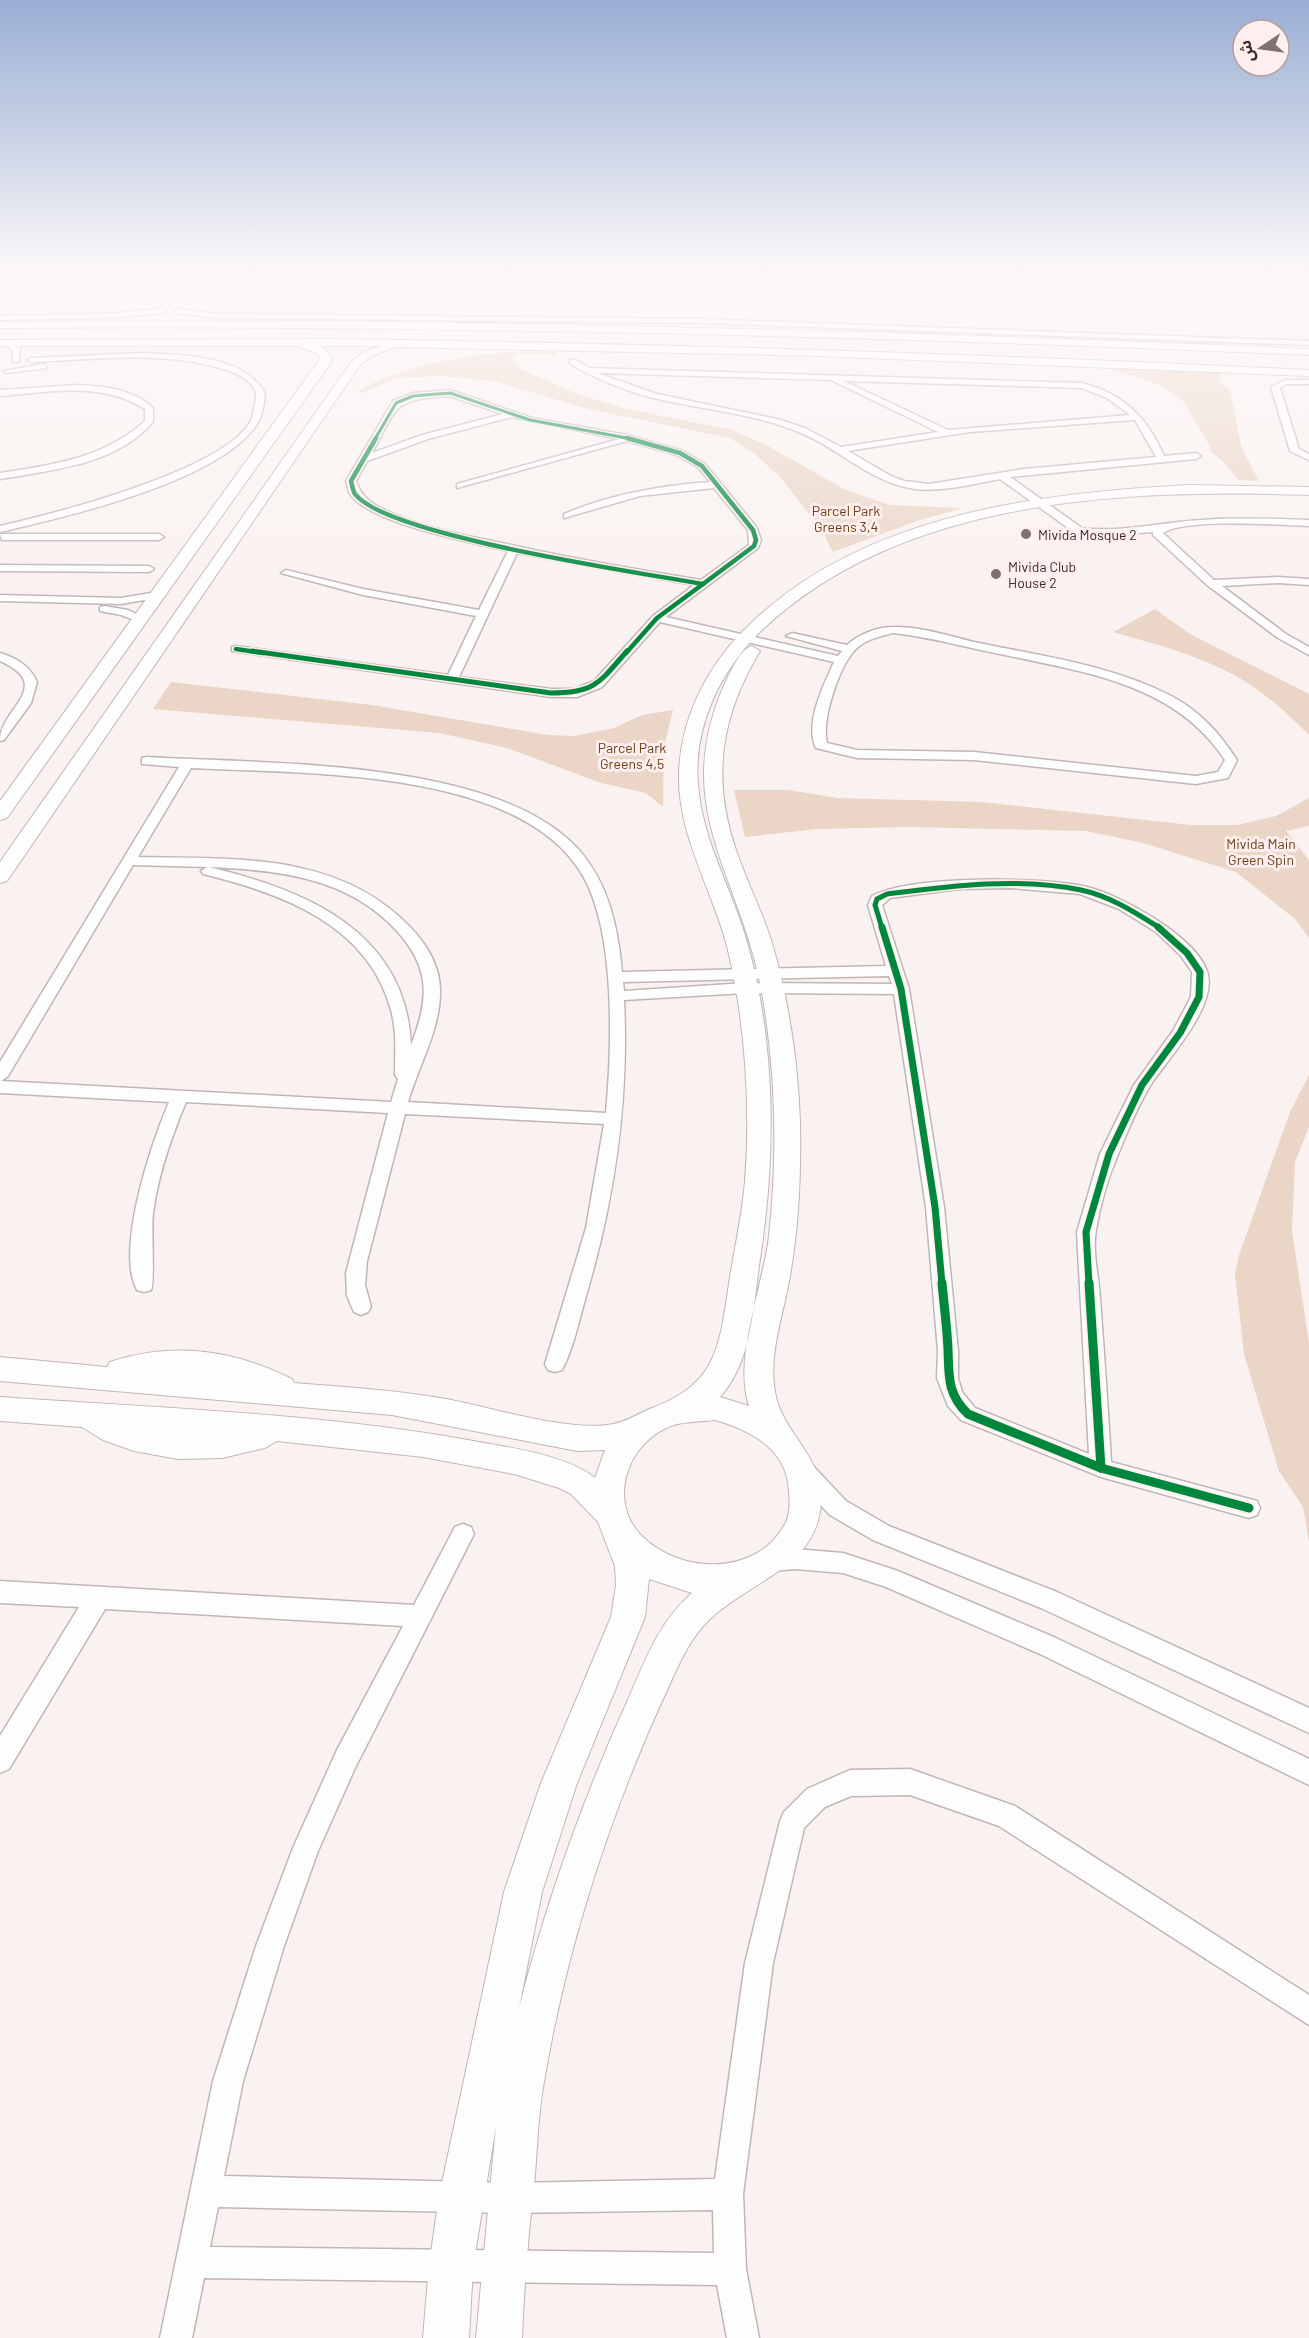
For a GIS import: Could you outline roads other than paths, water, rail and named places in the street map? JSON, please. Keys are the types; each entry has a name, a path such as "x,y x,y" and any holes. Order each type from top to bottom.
{"street":[{"path":"0,529 79,509 188,470 221,454 245,436 259,419 261,392 255,383"},
{"path":"0,814 157,595 322,383"},
{"path":"0,877 325,383"},
{"path":"618,383 644,393 781,423 810,434 889,478 909,486 934,486 1001,475 1196,456"},
{"path":"841,383 946,432"},
{"path":"1016,383 1074,385 1096,389 1120,399 1138,417 1154,441 1161,459"},
{"path":"1284,383 1275,387 1294,450 1309,457"},
{"path":"0,393 79,389 114,393 140,400 149,408 149,422 135,437 107,452 68,464 0,476"},
{"path":"236,649 551,693 577,693 598,684 657,618 669,608 704,584 748,551 756,540 753,530 716,484 691,458 635,440 530,420 450,393 412,396 396,404 351,481 356,495 371,507 417,526 471,541 704,584"},
{"path":"364,459 425,437 513,414"},
{"path":"840,450 946,432 1138,417"},
{"path":"599,446 605,434"},
{"path":"460,486 599,446 635,440"},
{"path":"1019,473 1051,499 1074,528 1087,532 1217,522 1309,523"},
{"path":"1001,475 1051,499 1309,496"},
{"path":"568,516 598,501 669,488 716,484"},
{"path":"682,1410 713,1386 725,1366 740,1302 758,1175 753,1055 743,980 731,924 699,839 688,778 696,723 703,702 725,660 821,590 879,559 939,536 979,525 1051,499 1182,490 1309,491"},
{"path":"1160,528 1157,531 1158,535 1211,583 1282,636 1309,652"},
{"path":"0,537 159,537"},
{"path":"452,679 514,549"},
{"path":"0,568 149,569"},
{"path":"286,573 363,592 483,614"},
{"path":"1211,583 1278,580 1309,582"},
{"path":"0,607 84,604 157,595"},
{"path":"0,598 84,604 114,610 140,619"},
{"path":"669,608 839,660"},
{"path":"657,618 849,649"},
{"path":"876,632 912,632 1115,675 1156,694 1207,726 1217,736 1231,760 1222,775 1196,780 974,756 856,754 836,751 821,746 816,733 839,660 849,649 876,632"},
{"path":"757,635 726,696 713,743 711,771 712,794 720,831 756,927 769,980 785,1081 787,1174 779,1262 759,1371 759,1388 775,1433 821,1492 838,1508 865,1526 1049,1600 1309,1721"},
{"path":"0,657 25,669 32,681 31,696 0,737"},
{"path":"147,761 404,779 465,791 515,810 560,838 585,869 597,889 605,915 615,977 618,1090 600,1213 591,1254 555,1364"},
{"path":"0,1076 187,764"},
{"path":"129,861 233,863 299,871 349,889 394,915 425,956 433,980 432,1001 404,1086 358,1262 355,1297 361,1307"},
{"path":"171,863 243,879 297,898 338,922 356,938 385,975 399,1011 404,1086"},
{"path":"1101,1468 1086,1232 1109,1154 1142,1085 1180,1033 1199,997 1200,972 1187,953 1161,929 1125,906 1082,890 1011,884 915,889 877,899 875,905 901,989 935,1208 948,1351 946,1374 950,1393 956,1404 968,1414 1101,1468 1249,1508"},
{"path":"769,980 896,971"},
{"path":"615,977 769,980 901,989"},
{"path":"616,996 743,980"},
{"path":"0,1087 615,1119"},
{"path":"144,1285 141,1243 144,1209 153,1168 180,1096"},
{"path":"95,1377 132,1367 169,1362 204,1362 238,1368 268,1379 296,1395"},
{"path":"0,1368 444,1411 577,1438 615,1437 682,1410 716,1408 747,1417 775,1433"},
{"path":"122,1418 136,1380"},
{"path":"254,1427 265,1392"},
{"path":"0,1409 286,1429 423,1444 525,1464 568,1477 582,1485 616,1524 639,1556 663,1571 690,1579 719,1580 795,1559 843,1563 890,1578 1048,1646 1309,1772"},
{"path":"84,1415 110,1431 130,1438 175,1447 212,1446 249,1440 286,1429"},
{"path":"446,2338 451,2266 461,2197 523,1892 559,1783 628,1617 633,1596 635,1576 631,1555 616,1524 607,1489 612,1466 628,1440 652,1421"},
{"path":"499,2338 502,2267 523,2082 552,1957 575,1876 612,1772 678,1630 692,1612 713,1594 759,1568 790,1543 804,1515 806,1485 795,1457"},
{"path":"176,2338 228,2081 270,1946 306,1848 346,1760 463,1534"},
{"path":"0,1592 420,1616"},
{"path":"0,1760 65,1649 99,1598"},
{"path":"742,2338 730,2270 728,2194 759,1963 793,1821 816,1798 850,1783 910,1782 1006,1815 1309,2011"},
{"path":"206,2191 510,2198 728,2194"},
{"path":"192,2262 730,2270"}],"place":[{"name":"Mivida Mosque 2","path":"1026,534"},
{"name":"Mivida Club House 2","path":"996,574"}],"park label":[{"name":"Parcel Park Greens 3,4","path":"846,518"},
{"name":"Parcel Park Greens 4,5","path":"632,756"},
{"name":"Mivida Main Green Spin","path":"1261,852"}]}
